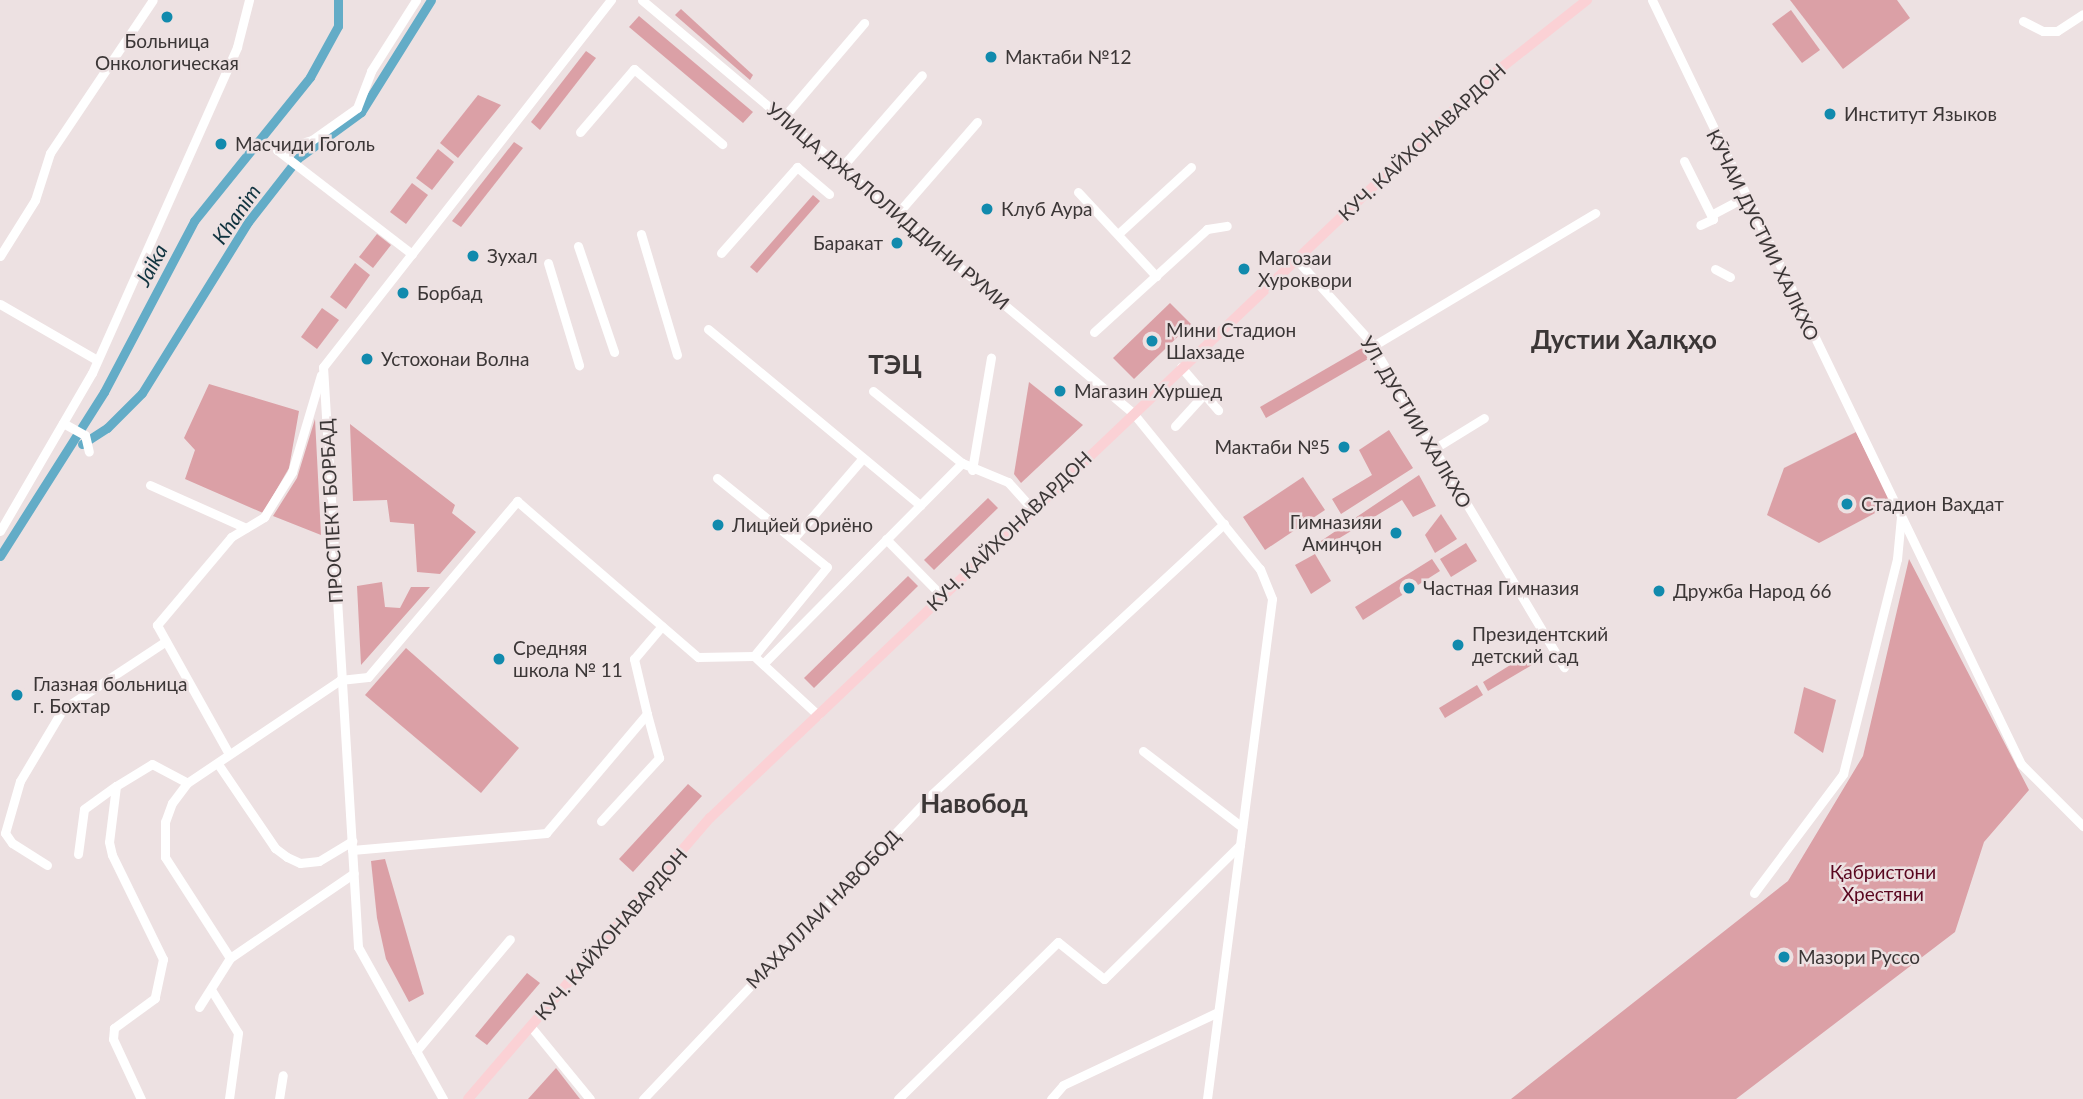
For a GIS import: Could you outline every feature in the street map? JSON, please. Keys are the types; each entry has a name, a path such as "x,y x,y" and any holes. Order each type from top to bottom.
{"main road":[{"name":"КУЧ. КАЙХОНАВАРДОН","path":"468,1099 710,818 1482,83 1587,0"}],"street":[{"path":"0,256 35,200 50,153 153,0"},
{"path":"0,531 97,360 237,47 249,0"},
{"path":"412,254 277,150 312,140 357,108 371,72 416,0"},
{"path":"229,754 158,625 231,537 264,517 292,472 323,367 611,0"},
{"name":"УЛИЦА ДЖАЛОЛИДДИНИ РУМИ","path":"642,0 1133,413 1260,569 1272,599 1207,1099"},
{"name":"КӮЧАИ ДУСТИИ ХАЛКХО","path":"1652,0 2021,764 2083,827"},
{"path":"2023,21 2043,31 2057,31 2083,14"},
{"path":"783,118 864,23"},
{"path":"580,132 634,69 722,144"},
{"path":"841,168 922,75"},
{"path":"897,214 977,122"},
{"path":"1684,161 1711,215"},
{"path":"722,253 797,167 829,194"},
{"path":"1118,234 1191,167"},
{"path":"1078,192 1156,276"},
{"path":"1700,225 1711,215 1745,197"},
{"path":"1373,346 1595,213"},
{"path":"1094,332 1207,229 1227,226"},
{"path":"641,234 677,355"},
{"path":"579,246 614,352"},
{"name":"УЛ. ДУСТИИ ХАЛКХО","path":"1296,259 1373,346 1432,450 1564,667"},
{"path":"548,262 579,365"},
{"path":"1714,269 1730,277"},
{"path":"0,304 97,360"},
{"path":"708,330 920,505"},
{"path":"972,470 991,358"},
{"name":"ПРОСПЕКТ БОРБАД","path":"323,367 358,947 443,1099"},
{"path":"1181,367 1218,410"},
{"path":"873,391 961,463 972,470 1008,482 1032,509"},
{"path":"1175,426 1206,393"},
{"path":"1432,450 1484,418"},
{"path":"63,423 85,435 89,452"},
{"path":"793,539 863,458"},
{"path":"762,664 961,463"},
{"path":"717,478 827,567 754,656"},
{"path":"150,485 246,528"},
{"path":"230,958 165,857 165,822 187,783 340,680 368,677 517,501 698,657 754,656 818,715"},
{"path":"1754,893 1843,774 1897,559 1901,515"},
{"name":"МАХАЛЛАИ НАВОБОД","path":"643,1099 932,794 1224,524"},
{"path":"886,539 942,596"},
{"path":"601,821 659,758 634,659 662,626"},
{"path":"47,865 12,844 5,833 20,781 63,709 166,641"},
{"path":"218,764 275,848 300,863 319,861 352,846 546,833 647,714"},
{"path":"1143,751 1242,827"},
{"path":"78,854 84,808 116,786 152,764 187,783"},
{"path":"116,786 109,842 112,855 163,959 155,998 114,1028 113,1039 141,1099"},
{"path":"898,1099 1058,942 1104,979 1240,845"},
{"path":"199,1007 212,991 230,958 354,873"},
{"path":"416,1051 510,939"},
{"path":"212,991 238,1033 229,1099"},
{"path":"1051,1099 1063,1085 1218,1012"},
{"path":"531,1027 590,1099"},
{"path":"279,1099 283,1075"}],"green space":[{"path":"1790,0 1897,0 1910,18 1843,69"},
{"path":"681,9 753,75 750,80 675,15"},
{"path":"1791,10 1820,50 1802,63 1772,24"},
{"path":"639,16 753,112 743,123 629,27"},
{"path":"586,51 596,58 540,130 531,122"},
{"path":"478,95 501,105 458,158 440,143"},
{"path":"514,142 523,148 461,227 452,221"},
{"path":"438,149 454,162 432,190 416,178"},
{"path":"412,183 428,195 406,224 390,212"},
{"path":"813,195 820,201 757,273 750,267"},
{"path":"377,234 391,245 373,268 359,257"},
{"path":"355,263 370,275 346,309 330,297"},
{"name":"Мини Стадион Шахзаде","path":"1170,303 1191,324 1134,379 1113,358"},
{"path":"322,308 339,320 317,349 301,337"},
{"path":"1362,348 1368,359 1266,418 1260,407"},
{"path":"1029,382 1083,425 1021,483 1014,474"},
{"path":"209,384 299,411 289,468 263,513 185,479 195,450 184,438"},
{"path":"315,419 321,535 273,516 297,478"},
{"path":"350,424 455,505 452,513 476,532 440,574 417,572 414,524 390,522 387,500 353,501"},
{"path":"1389,430 1413,468 1341,514 1332,499 1372,475 1359,450"},
{"path":"1856,432 1892,504 1819,543 1767,515 1784,468"},
{"path":"1419,475 1436,506 1413,517 1402,500 1315,553 1312,547"},
{"path":"1303,477 1325,510 1265,550 1243,517"},
{"path":"988,498 998,508 934,570 924,560"},
{"path":"1441,514 1457,539 1435,553 1425,535"},
{"path":"1466,543 1477,561 1451,577 1440,559"},
{"path":"1315,554 1331,581 1311,594 1295,565"},
{"path":"1432,559 1440,571 1363,620 1355,607"},
{"name":"Қабристони Хрестяни","path":"1909,559 2029,790 1984,842 1955,932 1736,1099 1511,1099 1788,881 1863,756"},
{"path":"908,576 918,586 814,688 804,678"},
{"path":"382,582 385,607 400,608 411,587 430,587 361,665 357,586"},
{"path":"406,648 519,748 481,793 365,695"},
{"path":"1536,649 1542,659 1488,691 1483,682"},
{"path":"1477,685 1483,695 1445,718 1439,708"},
{"path":"1804,687 1836,700 1823,753 1794,733"},
{"path":"688,784 702,796 633,872 619,859"},
{"path":"385,859 424,994 409,1002 386,959 377,918 371,861"},
{"path":"527,973 540,983 487,1045 475,1036"},
{"path":"556,1068 580,1099 528,1099"}],"waterway":[{"name":"Jaika","path":"0,556 104,392 194,221 310,77 338,26 338,0"},
{"name":"Khanim","path":"82,444 107,428 142,393 248,222 298,158 361,112 431,0"}],"place":[{"name":"Больница Онкологическая","path":"167,17"},
{"name":"Мактаби №12","path":"991,57"},
{"name":"Институт Языков","path":"1830,114"},
{"name":"Масчиди Гоголь","path":"221,144"},
{"name":"Клуб Аура","path":"987,209"},
{"name":"Баракат","path":"897,243"},
{"name":"Зухал","path":"473,256"},
{"name":"Магозаи Хуроквори","path":"1244,269"},
{"name":"Борбад","path":"403,293"},
{"name":"Мини Стадион Шахзаде","path":"1152,341"},
{"name":"Устохонаи Волна","path":"367,359"},
{"name":"Магазин Хуршед","path":"1060,391"},
{"name":"Мактаби №5","path":"1344,447"},
{"name":"Стадион Ваҳдат","path":"1847,504"},
{"name":"Лицйей Ориёно","path":"718,525"},
{"name":"Гимназияи Аминҷон","path":"1396,533"},
{"name":"Частная Гимназия","path":"1409,588"},
{"name":"Дружба Народ 66","path":"1659,591"},
{"name":"Президентский детский сад","path":"1458,645"},
{"name":"Средняя школа № 11","path":"499,659"},
{"name":"Глазная больница г. Бохтар","path":"17,695"},
{"name":"Мазори Руссо","path":"1784,957"}],"district":[{"name":"Дустии Халқҳо","path":"1624,340"},
{"name":"ТЭЦ","path":"895,365"},
{"name":"Навобод","path":"974,804"}]}
